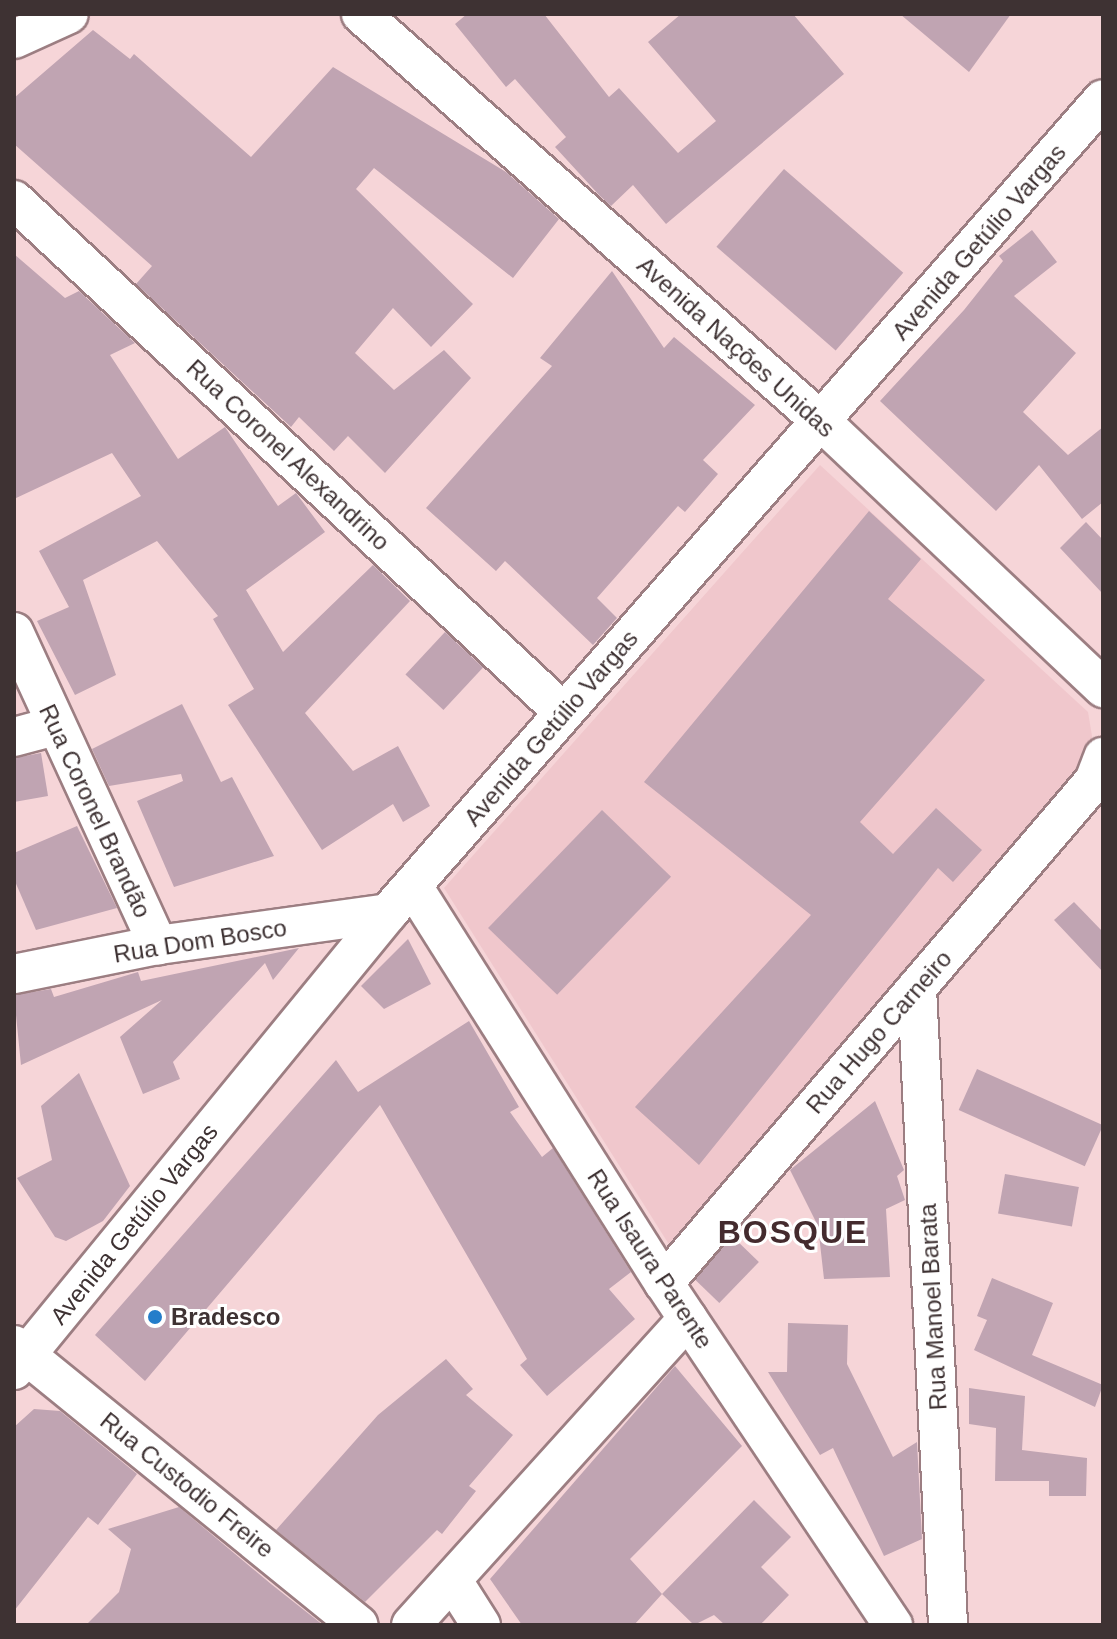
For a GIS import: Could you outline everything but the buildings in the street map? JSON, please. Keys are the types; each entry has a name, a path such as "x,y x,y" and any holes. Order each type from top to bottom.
{"street":[{"path":"14,39 69,14"},
{"name":"Avenida Nações Unidas","path":"361,14 823,423 1103,688"},
{"name":"Avenida Getúlio Vargas","path":"18,1357 562,711 823,423 1103,99"},
{"name":"Rua Coronel Alexandrino","path":"14,200 562,711"},
{"name":"Rua Coronel Brandão","path":"14,632 158,945"},
{"path":"14,737 55,726"},
{"name":"Rua Hugo Carneiro","path":"664,1283 1100,771"},
{"name":"Rua Dom Bosco","path":"14,974 401,900"},
{"name":"Rua Isaura Parente","path":"401,900 688,1318 893,1625"},
{"name":"Rua Manoel Barata","path":"917,988 948,1625"},
{"path":"411,1625 688,1318"},
{"name":"Rua Custodio Freire","path":"18,1357 359,1625"},
{"path":"453,1581 481,1625"}],"shaded area":[{"path":"820,465 1088,712 1095,754 670,1246 444,888"}],"place":[{"name":"Bradesco","path":"155,1317"}],"district":[{"name":"BOSQUE","path":"793,1232"}]}
